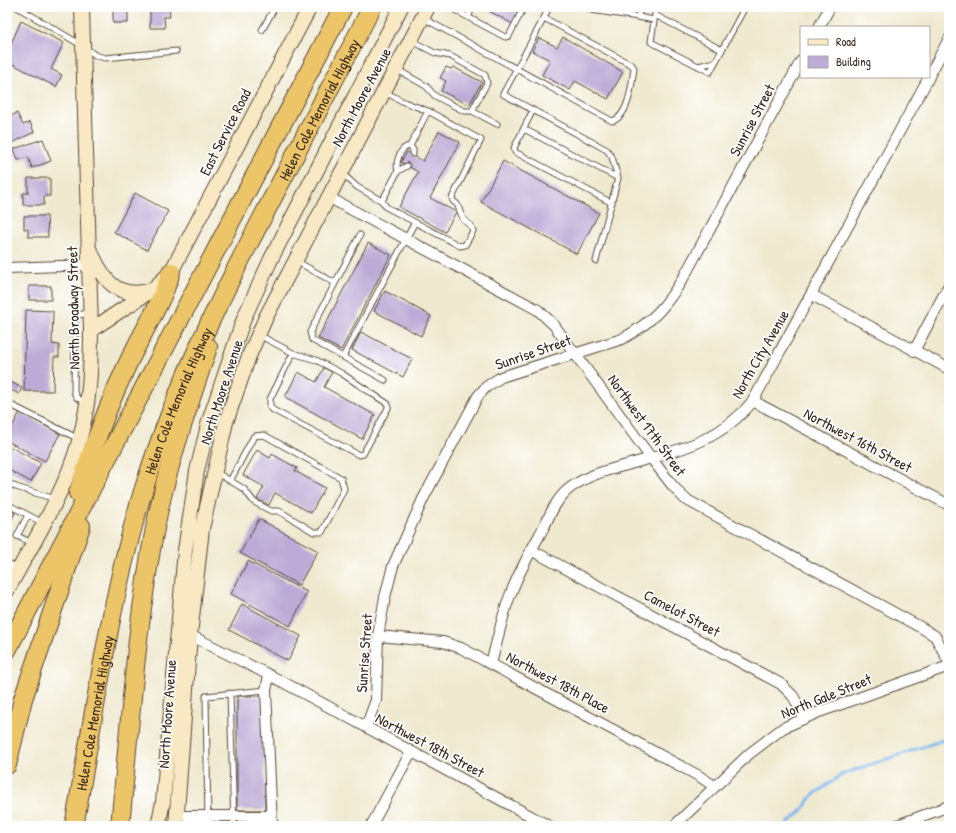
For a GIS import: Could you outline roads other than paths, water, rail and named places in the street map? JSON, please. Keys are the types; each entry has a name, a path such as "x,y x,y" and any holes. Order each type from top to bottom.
{"highway":[{"name":"Helen Cole Memorial Highway","path":"7,650 98,473 343,7"},
{"name":"Helen Cole Memorial Highway","path":"74,826 118,586 143,491 187,371 231,276 372,7"},
{"path":"57,554 100,427 123,373 166,290 171,272"},
{"path":"120,826 138,644 146,578 156,522 181,431 231,276"},
{"path":"7,765 23,699 98,473"}],"main road":[{"name":"North Broadway Street","path":"7,591 12,568 32,543 64,480 80,439 90,383 91,313 82,7"},
{"name":"East Service Road","path":"91,330 152,290 171,272 310,7"},
{"path":"158,826 163,802 185,550 197,471 209,421 232,349 247,311 275,252 401,7"},
{"name":"North Moore Avenue","path":"177,821 190,635 202,529 226,422 258,335 425,12"},
{"path":"89,248 101,273 114,286 124,292 133,293 152,290"}],"street":[{"path":"820,26 830,7"},
{"name":"North City Avenue","path":"930,75 949,39"},
{"name":"Sunrise Street","path":"366,727 376,700 378,636 385,597 393,566 423,499 478,396 486,387 501,377 622,339 640,329 665,306 685,275 800,63"},
{"name":"North City Avenue","path":"491,663 510,594 531,550 561,496 569,488 583,479 599,472 683,449 718,433 740,416 753,401 812,295 928,78"},
{"name":"Northwest 17th Street","path":"328,197 538,310 554,325 651,458 685,499 935,636 949,662"},
{"path":"7,268 89,265"},
{"path":"914,351 949,285"},
{"path":"812,295 949,369"},
{"name":"Northwest 16th Street","path":"753,401 949,505"},
{"name":"Camelot Street","path":"531,550 781,684 793,696 804,718"},
{"name":"Northwest 18th Street","path":"190,635 269,675 549,826"},
{"name":"Northwest 18th Place","path":"378,636 443,642 461,648 699,776 714,786"},
{"name":"North Gale Street","path":"674,826 714,786 783,728 804,718 949,666"},
{"path":"177,821 272,821 266,690 269,675"},
{"path":"371,826 411,752"},
{"path":"895,826 949,806"}],"lane":[{"path":"7,12 10,7"},
{"path":"17,7 84,46 95,55 105,58 176,51"},
{"path":"262,30 274,7"},
{"path":"449,7 507,37 524,7"},
{"path":"468,17 473,7"},
{"path":"549,7 503,94 607,150 612,157 618,178 596,261"},
{"path":"586,7 591,10 655,18 722,50"},
{"path":"638,17 640,7"},
{"path":"656,7 651,42 710,72 744,7"},
{"path":"425,12 517,68 612,121 620,117 630,98 634,68 632,65 544,18"},
{"path":"410,40 435,53 450,56 485,74 487,83 472,111"},
{"path":"698,66 715,62"},
{"path":"395,69 426,86 435,96 464,111 472,111 497,124"},
{"path":"341,173 357,187 382,201 386,207 460,246 465,245 473,231 471,226 463,219 457,204 452,198 481,140 428,111 404,102 383,91"},
{"path":"533,110 514,148 515,152 612,203"},
{"path":"398,171 396,166 397,160 402,150 406,146 410,146 428,111"},
{"path":"524,129 618,178"},
{"path":"410,146 413,150 413,154"},
{"path":"382,201 398,171 407,166"},
{"path":"343,357 415,222"},
{"path":"360,235 310,332 312,340 385,380"},
{"path":"295,261 335,283"},
{"path":"87,403 77,398 74,392 75,321 77,315 91,313"},
{"path":"258,335 293,353 316,360 335,370 388,404 388,408 363,454 359,455 273,410 270,407 270,399 293,353"},
{"path":"7,403 80,439"},
{"path":"214,471 230,481 244,489 254,502 271,511 279,511 314,532 322,532 344,489 342,478 264,435 254,436 230,481"},
{"path":"7,482 16,487 55,499"},
{"path":"7,504 43,523"},
{"path":"28,515 17,536 32,543"},
{"path":"208,821 206,696 266,690"},
{"path":"230,693 234,821"}],"waterway":[{"path":"784,826 800,813 813,795 843,774 949,738"}]}
